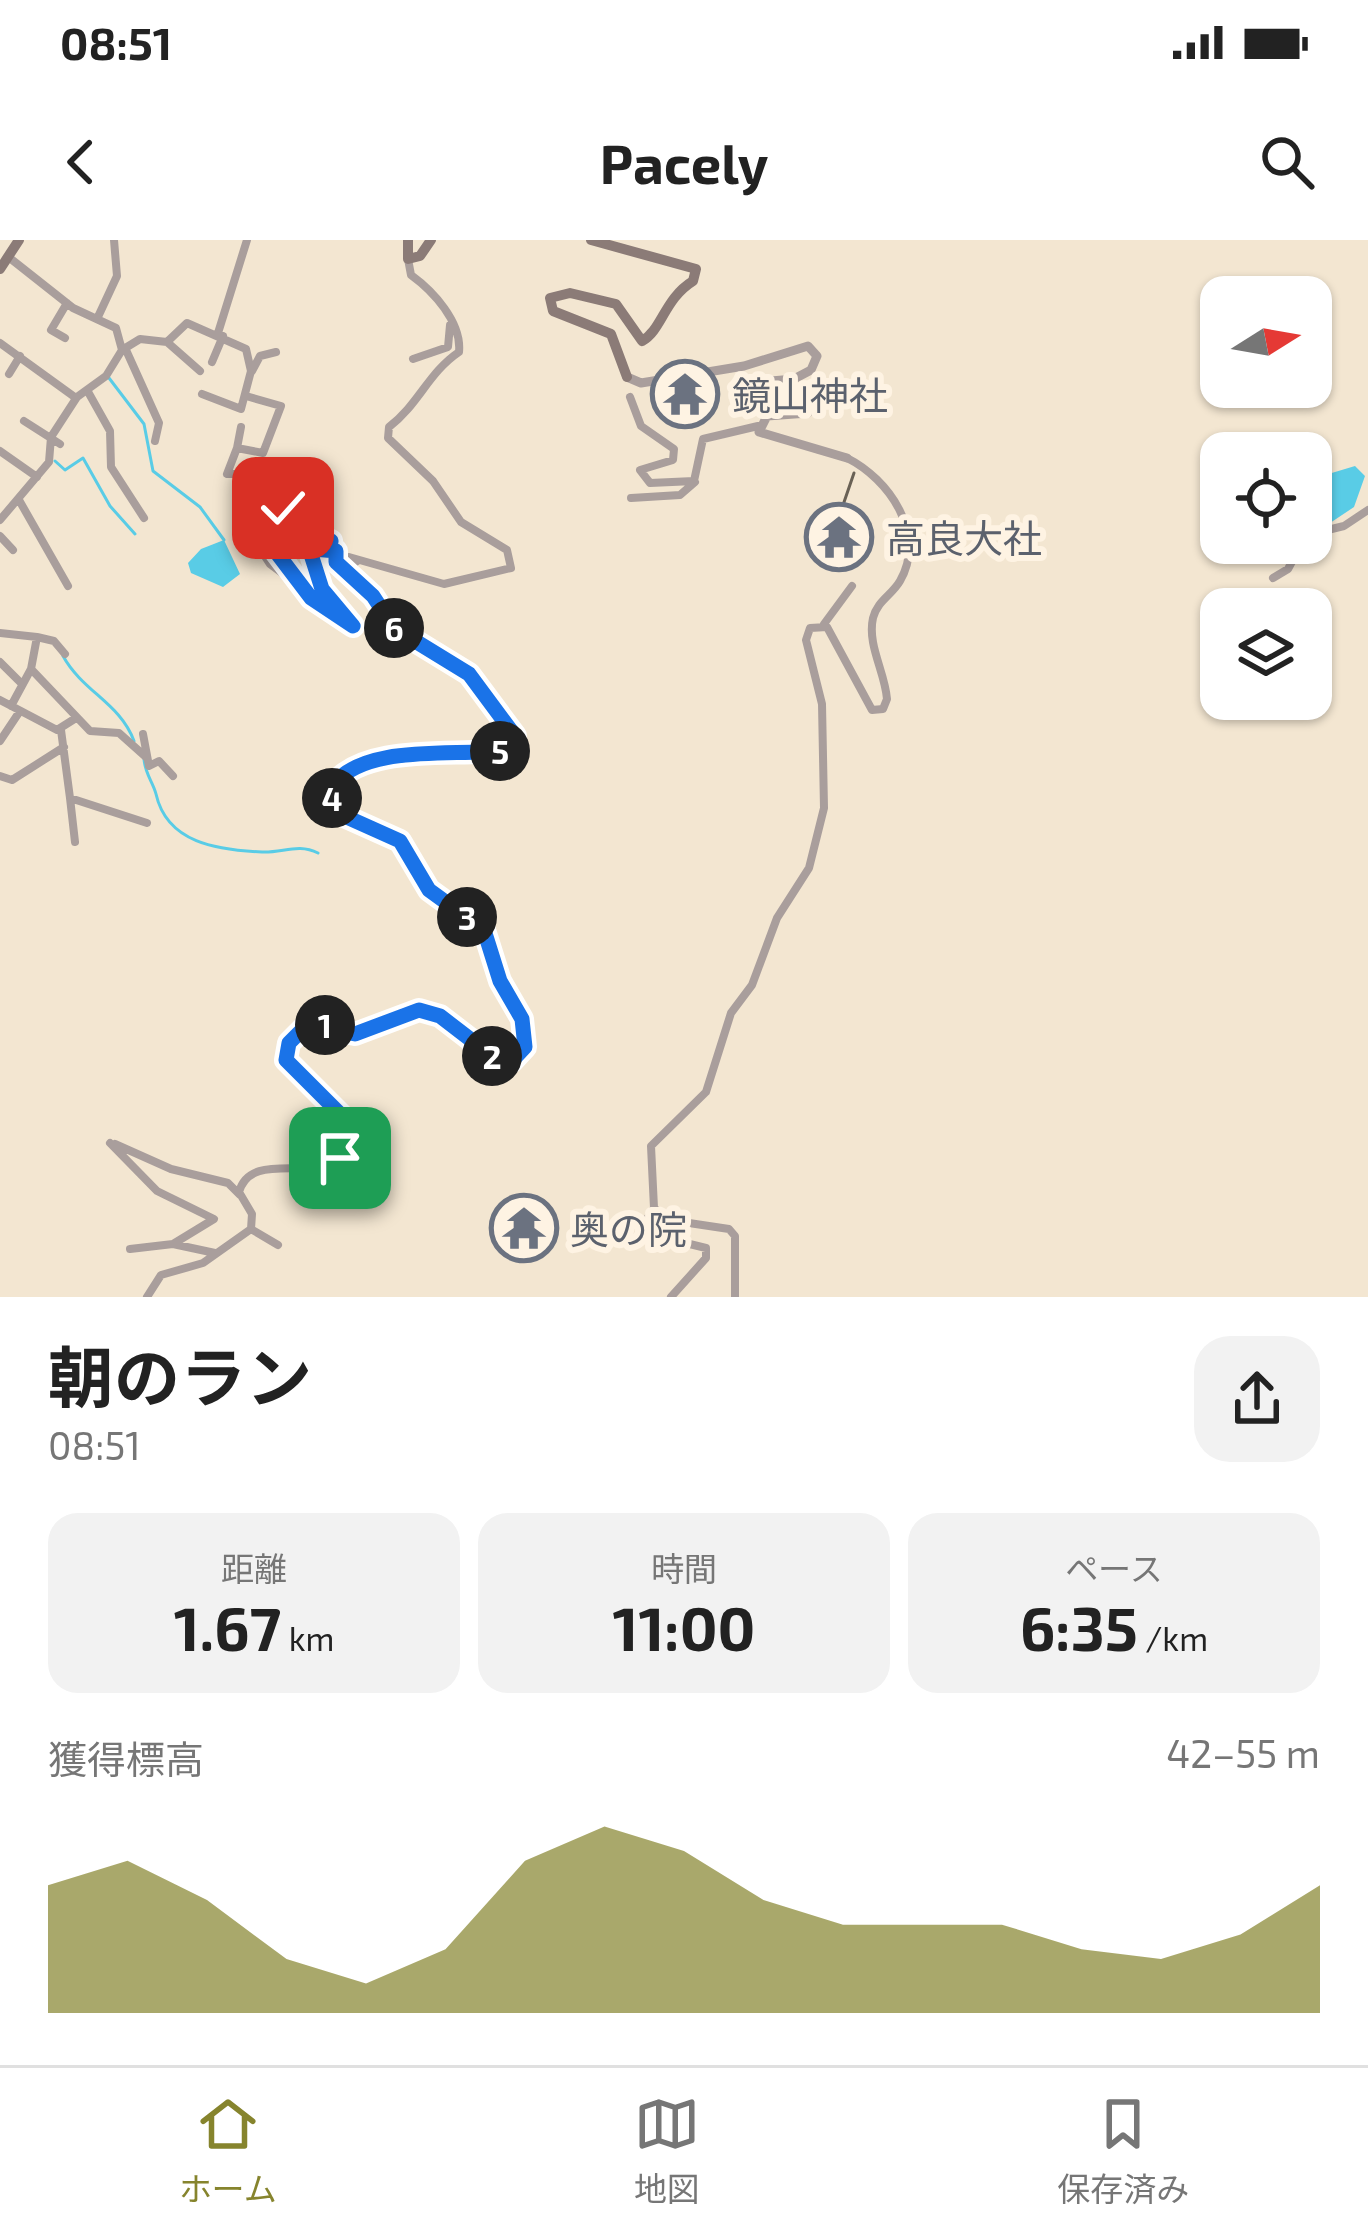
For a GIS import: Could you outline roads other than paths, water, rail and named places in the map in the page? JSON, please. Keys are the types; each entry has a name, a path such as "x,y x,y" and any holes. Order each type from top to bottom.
{"main road":[{"path":"0,269 19,240"},
{"path":"408,240 408,259 420,256 431,240"},
{"path":"591,240 696,269 693,281 673,293 652,335 642,340 616,304 570,293 550,298 553,310 611,334 627,377"}],"street":[{"path":"98,319 117,276 114,240"},
{"path":"212,362 247,240"},
{"path":"352,565 444,584 513,565 500,544 460,522 433,481 388,438 389,428 419,400 428,377 459,352 460,340 439,297 411,275 408,259"},
{"path":"10,260 67,303 116,328 159,422 155,441"},
{"path":"65,338 51,330 67,303"},
{"path":"167,342 187,323 221,334 246,350 251,371"},
{"path":"413,359 448,347 450,323"},
{"path":"0,520 50,462 76,398 106,376 124,350 140,339 167,342 200,371"},
{"path":"0,343 76,398"},
{"path":"627,377 640,383 744,366 800,346 814,350 817,364 794,379 747,382 737,388 744,402 798,395 810,404 803,416 766,416 758,426 704,439 694,488 680,494 631,498"},
{"path":"202,394 242,409 251,371 260,356 276,352"},
{"path":"9,374 20,356"},
{"path":"87,390 110,431 111,467 144,518"},
{"path":"237,448 260,456 280,406 246,396"},
{"path":"630,397 641,426 671,444 675,454 668,463 644,466 640,475 650,483 694,481"},
{"path":"147,398 159,403"},
{"path":"24,421 56,441"},
{"path":"758,426 762,435 847,458 882,484 896,504 909,543 898,584 881,600 872,625 886,687 883,709 872,710 824,624"},
{"path":"241,427 227,474 260,474"},
{"path":"0,452 38,477"},
{"path":"19,500 68,586"},
{"path":"239,1196 239,1186 250,1174 273,1167 323,1167 340,1158 347,1121 286,1060 289,1043 307,1025 355,1034 419,1010 440,1016 492,1056 512,1061 525,1047 522,1019 500,981 484,930 429,890 400,841 342,815 332,793 338,777 373,762 505,750 515,736 469,674 394,628 349,557 336,562 336,551 314,549 331,541 308,545 322,589 353,626 317,604 270,544 293,505 264,526 256,547"},
{"path":"1332,529 1368,510"},
{"path":"242,521 256,547 306,590"},
{"path":"0,536 13,550"},
{"path":"1273,578 1291,564"},
{"path":"671,1297 707,1252 702,1244 659,1234 646,1219 653,1208 651,1146 706,1092 731,1013 752,985 756,964 814,850 824,808 822,704 806,634 824,624 852,586"},
{"path":"0,633 54,641 65,654"},
{"path":"0,741 32,669 37,637"},
{"path":"0,662 22,684"},
{"path":"32,669 90,731 119,733 145,757"},
{"path":"0,700 62,730"},
{"path":"62,730 76,718"},
{"path":"62,730 75,842"},
{"path":"142,734 149,766 159,761 172,776"},
{"path":"0,776 12,780 26,774 64,747"},
{"path":"70,798 147,823"},
{"path":"173,1244 214,1219 157,1191 111,1143 171,1169 210,1175 239,1196 252,1214 251,1229"},
{"path":"653,1208 668,1220 729,1229 738,1247 735,1297"},
{"path":"251,1229 278,1246"},
{"path":"147,1297 160,1275 192,1268 251,1229"},
{"path":"130,1249 173,1244 216,1253"}],"water":[{"path":"1355,466 1365,476 1354,507 1332,522 1332,473"},
{"path":"224,540 240,574 223,587 191,573 188,563 201,549"}],"waterway":[{"path":"109,378 144,424 153,471 200,507 224,540"},
{"path":"55,461 65,470 83,458 110,506 135,534"},
{"path":"63,656 120,717 134,741"},
{"path":"144,759 162,810 196,841 228,849 318,853"}],"tram line":[{"path":"842,508 854,473"}],"place":[{"name":"鏡山神社","path":"685,394"},
{"name":"高良大社","path":"839,537"},
{"name":"奥の院","path":"524,1228"}]}
